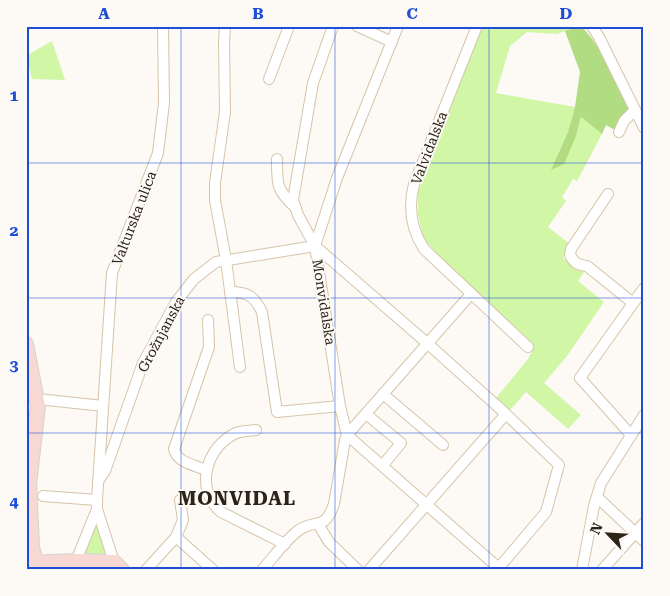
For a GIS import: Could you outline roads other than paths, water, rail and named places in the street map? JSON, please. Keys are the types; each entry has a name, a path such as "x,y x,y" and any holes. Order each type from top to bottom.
{"main road":[{"path":"26,344 30,384 38,399 29,457 28,485 32,522 37,536 38,552 30,561"},
{"path":"30,561 76,561 118,566"}],"street":[{"name":"Valturska ulica","path":"97,504 112,273 158,153 164,103 163,26"},
{"path":"225,26 225,112 215,183 215,200 226,260 240,367"},
{"path":"269,79 289,26"},
{"path":"333,26 313,84 293,200 298,215 315,246 428,343 559,464 546,512 499,569 348,435"},
{"path":"356,26 392,42"},
{"name":"Monvidalska","path":"348,435 340,406 315,246 337,178 398,26"},
{"name":"Valvidalska","path":"477,26 414,184 410,210 417,238 424,249 528,347"},
{"path":"592,26 600,38 644,128"},
{"path":"619,132 624,121 635,110"},
{"path":"277,159 277,184 285,198 296,208"},
{"path":"608,194 571,249 570,255 574,262 587,266 640,297 580,378 631,435"},
{"name":"Grožnjanska","path":"97,483 105,471 143,363 166,318 194,279 216,262 315,246"},
{"path":"230,292 241,292 256,299 262,312 277,412 340,406"},
{"path":"262,570 298,530 307,525 318,524 331,513 345,440 348,435 471,294"},
{"path":"206,470 181,460 175,455 174,449 209,347 208,320"},
{"path":"383,394 443,445"},
{"path":"38,399 103,406"},
{"path":"366,414 401,443 382,465"},
{"path":"368,570 506,414"},
{"path":"583,568 602,481 644,415"},
{"path":"256,430 237,433 223,443 212,457 206,470 206,489 214,506 230,517 285,544"},
{"path":"44,496 97,504"},
{"path":"597,498 644,541"},
{"path":"146,570 176,537 183,520 180,500"},
{"path":"76,561 97,504"},
{"path":"97,504 118,566"},
{"path":"602,570 644,523"},
{"path":"318,524 329,542 358,570"},
{"path":"176,537 213,570"}],"district":[{"name":"MONVIDAL","path":"237,498"}]}
